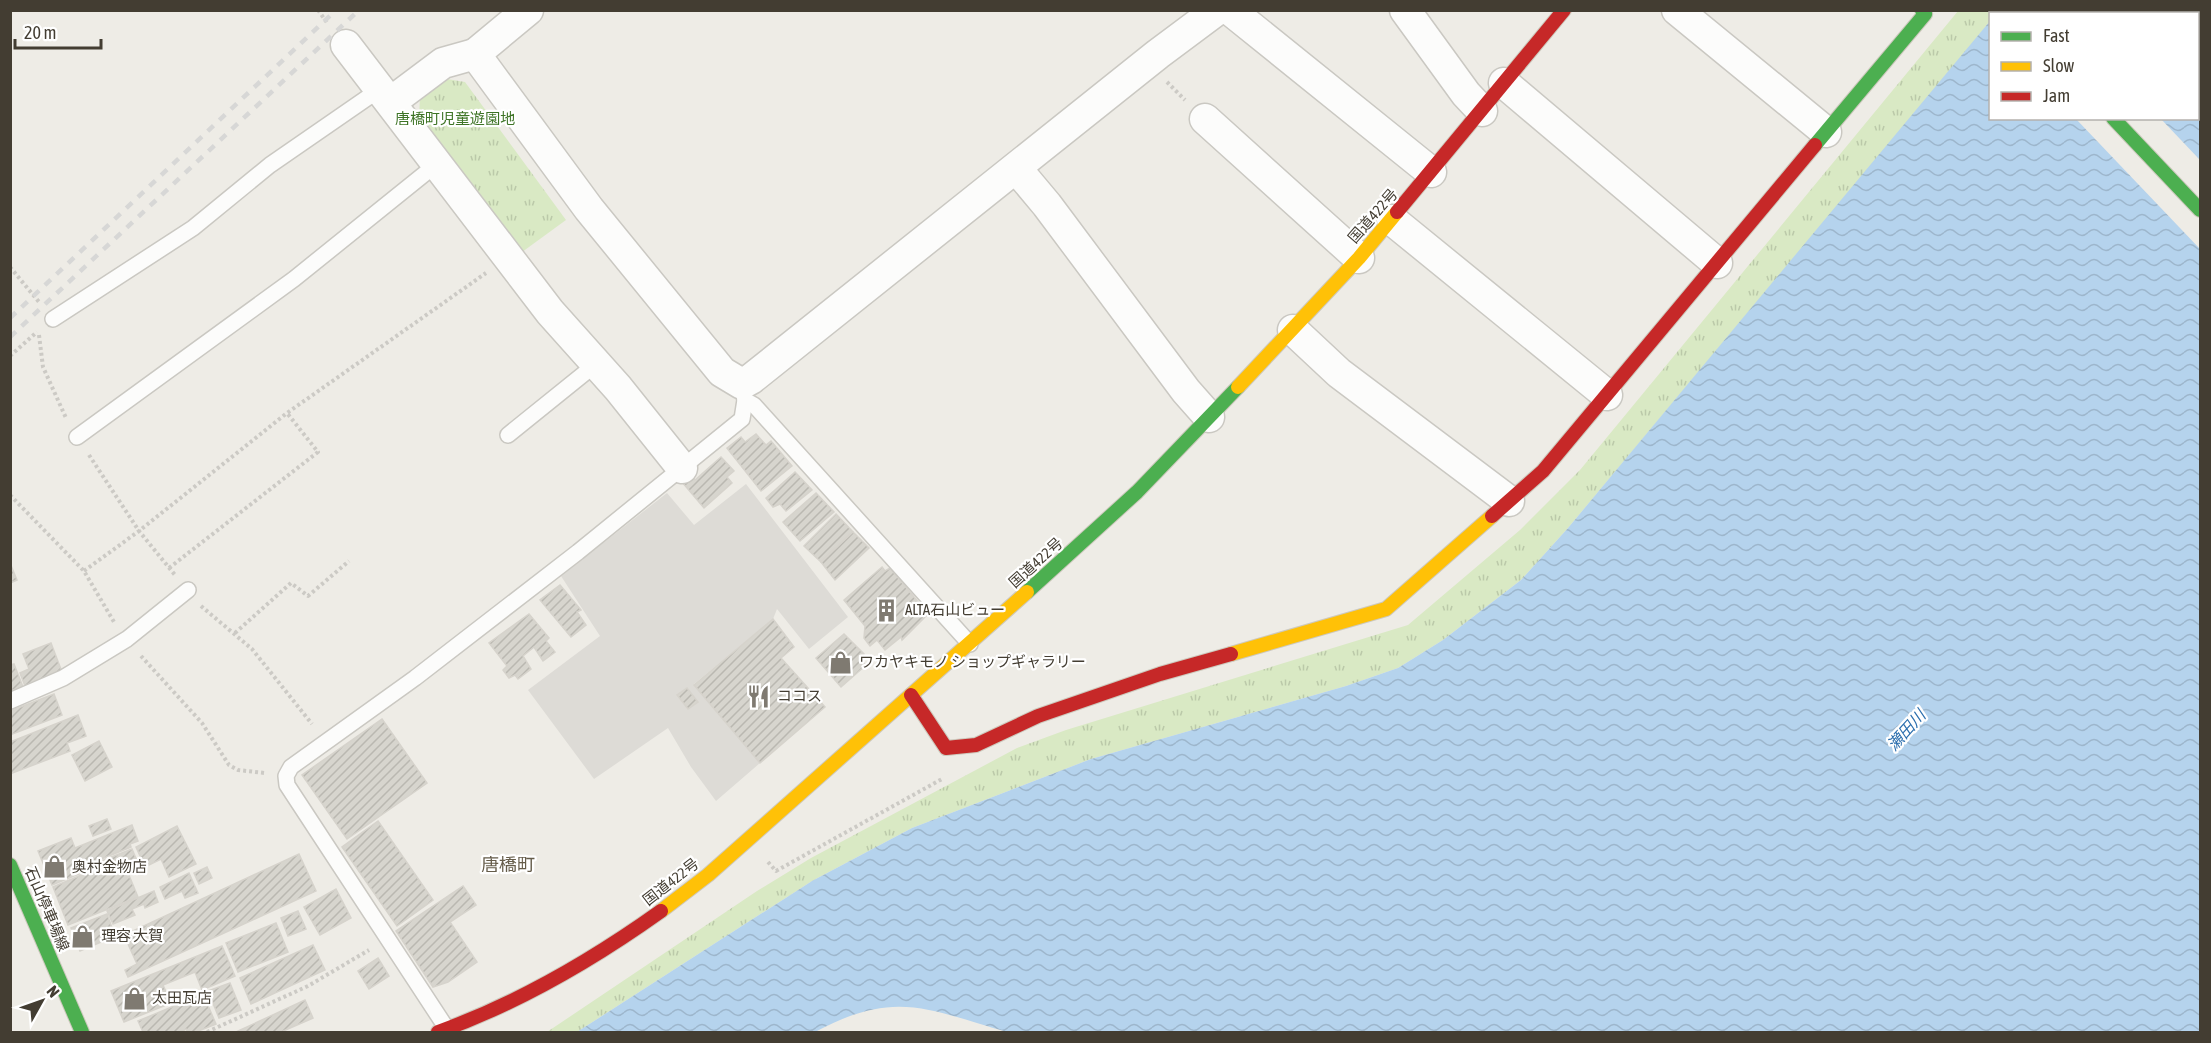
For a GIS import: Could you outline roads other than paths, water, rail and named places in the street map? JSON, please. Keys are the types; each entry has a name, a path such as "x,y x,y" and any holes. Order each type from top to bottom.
{"main road":[{"name":"国道422号","path":"443,1031 494,1012 567,975 645,924 708,874 970,644 1137,492 1359,258 1564,10"},
{"path":"911,695 946,748 976,745 1038,716 1160,674 1386,609 1543,471 1925,14 1922,10"},
{"path":"2115,120 2200,210"},
{"name":"石山停車場線","path":"10,865 82,1032"}],"street":[{"path":"386,96 443,63 475,54 528,10"},
{"path":"475,54 619,245 722,372 743,392 751,379 1148,62 1217,10"},
{"path":"1230,10 1431,172"},
{"path":"1405,10 1466,94 1482,111"},
{"path":"1677,10 1826,132"},
{"path":"346,45 550,312 682,468"},
{"path":"1504,83 1717,263"},
{"path":"1205,119 1359,258"},
{"path":"1016,168 1047,205 1186,391 1209,417"},
{"path":"1392,220 1607,395"},
{"path":"1293,330 1339,373 1509,501"}],"lane":[{"path":"53,319 193,228 270,165 386,96"},
{"path":"77,437 294,279 438,163"},
{"path":"507,435 596,364"},
{"path":"443,1031 387,939 287,785 286,776 291,768 415,678 742,419 743,392"},
{"path":"743,392 970,644"},
{"path":"10,700 63,678 127,639 188,590"}],"water":[{"name":"瀬田川","path":"2200,11 2200,1032 1007,1032 932,1011 911,1007 890,1007 843,1019 815,1032 577,1032 812,881 912,828 1091,759 1346,686 1398,668 1443,640 1521,580 1568,528 1989,22 1989,120 2199,120 2199,12 1998,12"}],"railway":[{"path":"10,318 336,10"},
{"path":"10,337 359,10"}],"place":[{"name":"ALTA石山ビュー","path":"887,610"},
{"name":"ワカヤキモノ ショップギャラリー","path":"841,662"},
{"name":"ココス","path":"759,696"},
{"name":"奥村金物店","path":"54,867"},
{"name":"理容 大賀","path":"83,936"},
{"name":"太田瓦店","path":"134,998"}],"district":[{"name":"唐橋町","path":"508,865"}],"park label":[{"name":"唐橋町児童遊園地","path":"455,119"}]}
